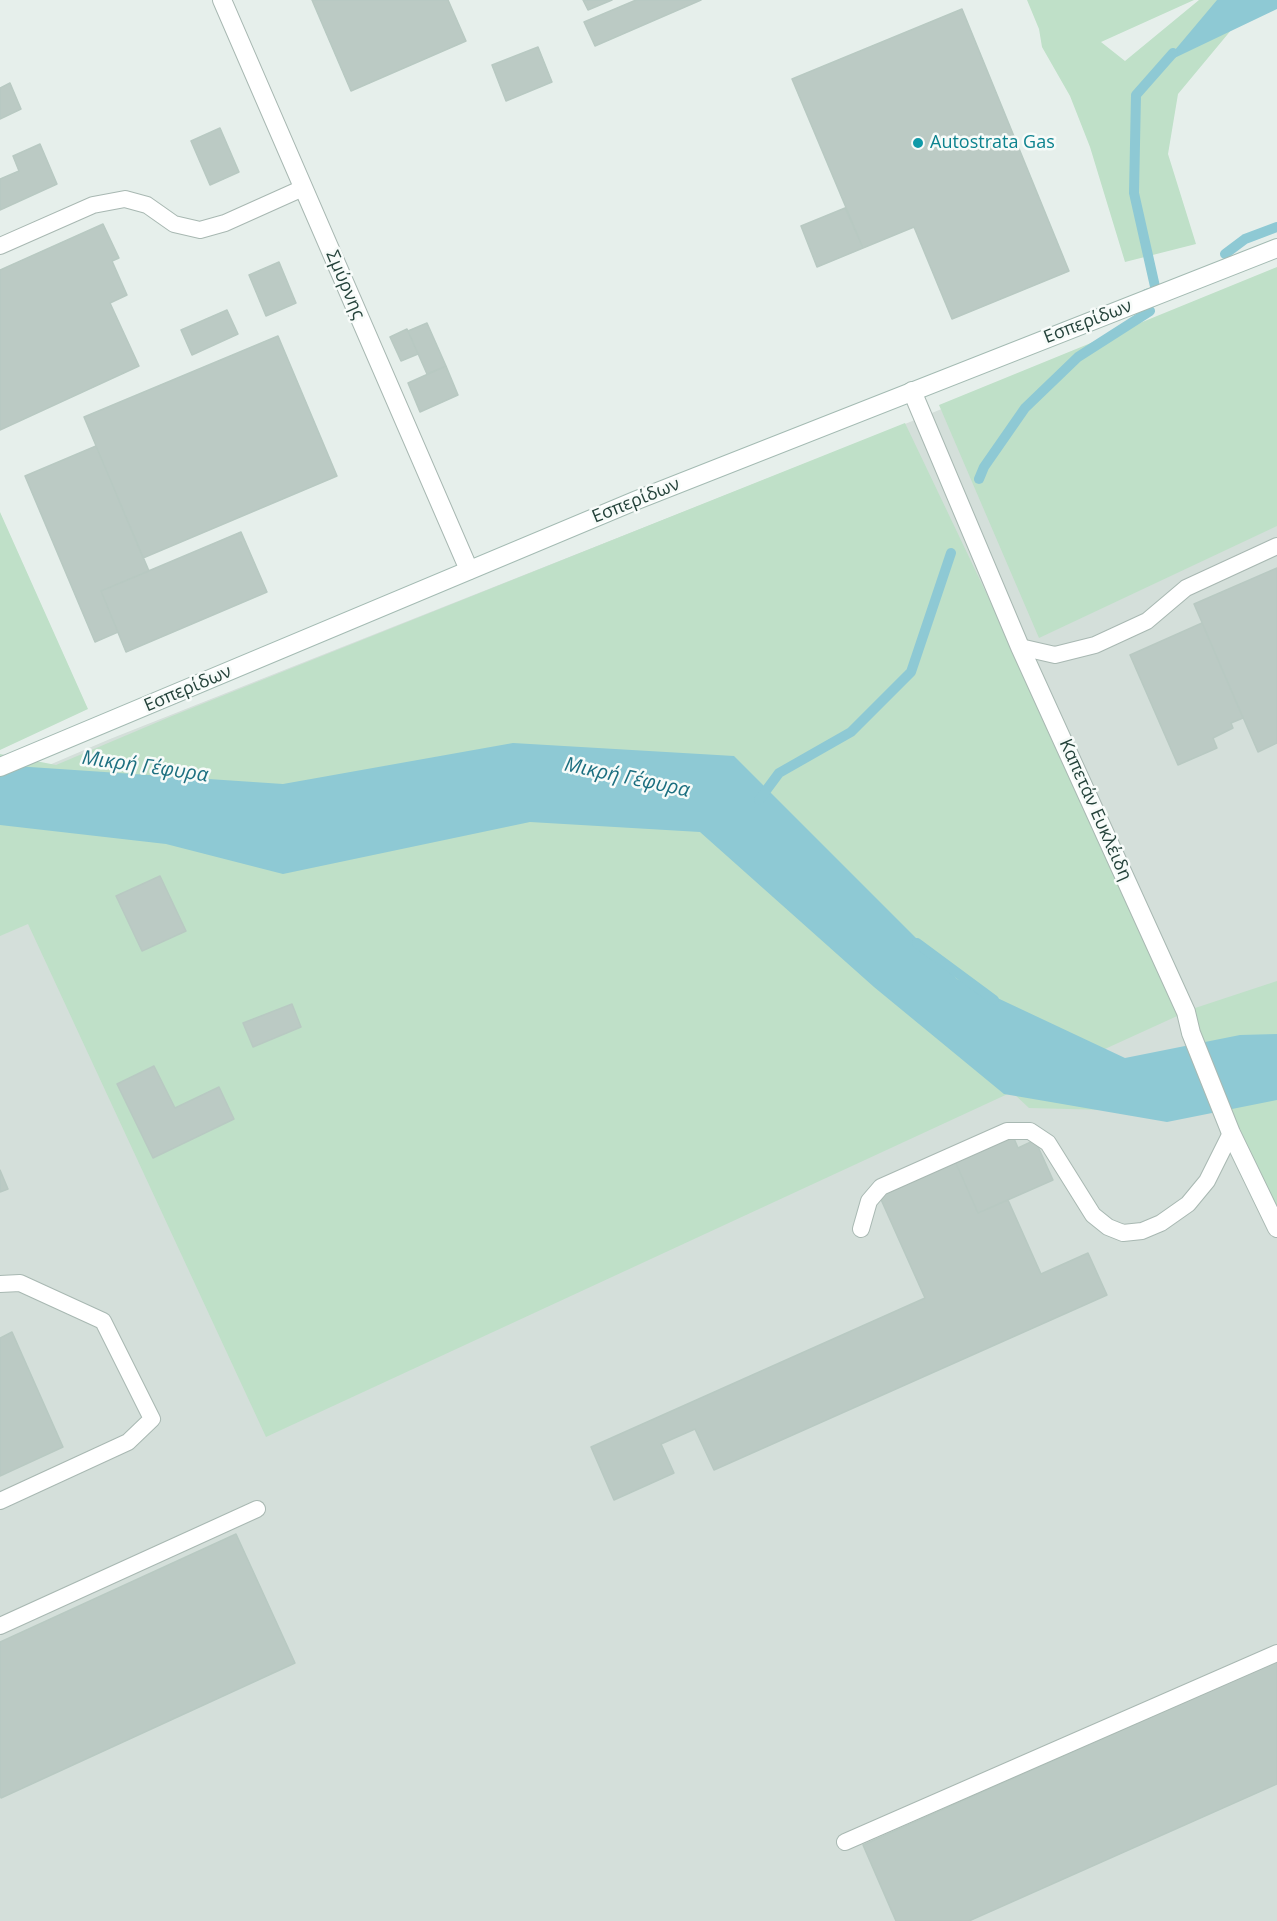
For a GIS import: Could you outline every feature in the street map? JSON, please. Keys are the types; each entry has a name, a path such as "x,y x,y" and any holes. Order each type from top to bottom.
{"street":[{"name":"Σμύρνης","path":"222,0 469,570"},
{"name":"Εσπερίδων","path":"7,764 637,501 1277,248"},
{"name":"Καπετάν Ευκλέιδη","path":"912,391 1020,647 1186,1011 1191,1033 1231,1133 1277,1228"}],"lane":[{"path":"0,246 93,205 125,199 147,205 174,224 200,230 225,223 303,188"},
{"path":"1020,647 1056,655 1095,645 1147,621 1186,588 1277,546"},
{"path":"861,1229 869,1201 881,1187 1007,1131 1030,1131 1048,1143 1092,1215 1108,1227 1123,1233 1142,1232 1161,1223 1188,1204 1207,1180 1231,1133"},
{"path":"0,1284 20,1283 103,1321 152,1419 128,1442 0,1501"},
{"path":"0,1626 257,1509"},
{"path":"845,1842 1277,1653"}],"shaded area":[{"path":"1277,270 1277,1921 0,1921 0,786 110,739 915,420"}],"green space":[{"path":"1027,0 1194,0 1101,42 1125,61 1199,0 1277,0 1237,23 1178,94 1168,154 1196,244 1125,262 1090,147 1070,96 1042,47 1039,29"},
{"path":"1277,267 1277,526 1039,638 939,405"},
{"path":"905,423 1186,1011 1277,981 1277,1225 1224,1103 1147,1111 1029,1108 1012,1092 266,1437 28,924 0,936 0,754 56,765 172,716","holes":["1186,1012 1201,1047 1086,1075 1072,1064"]},
{"path":"0,512 88,709 0,750"}],"water":[{"path":"1217,0 1277,0 1277,9 1164,63"},
{"path":"513,743 734,756 957,979 1125,1058 1240,1035 1277,1034 1277,1100 1167,1122 1004,1094 874,987 700,832 530,822 283,874 166,844 0,825 0,765 283,784"}],"building":[{"path":"312,0 448,0 466,41 351,91"},
{"path":"583,0 612,0 588,10"},
{"path":"636,0 701,0 595,46 584,22"},
{"name":"Autostrata Gas","path":"962,9 1069,271 952,319 914,227 863,248 792,79"},
{"path":"538,47 552,82 506,101 492,65"},
{"path":"10,83 21,109 0,119 0,88"},
{"path":"220,128 239,172 210,185 191,141"},
{"path":"40,144 57,184 0,210 0,179 19,171 13,156"},
{"path":"845,208 863,248 817,267 801,226"},
{"path":"103,224 119,258 112,261 127,295 110,303 139,366 0,430 0,270"},
{"path":"279,262 296,303 266,316 249,275"},
{"path":"227,310 238,334 192,355 181,330"},
{"path":"427,323 446,366 427,374 408,331"},
{"path":"407,329 418,354 401,361 390,337"},
{"path":"278,336 337,476 143,558 84,417"},
{"path":"446,366 458,395 420,412 408,383"},
{"path":"96,446 149,571 101,591 118,632 95,642 25,476"},
{"path":"241,532 267,592 126,652 101,591"},
{"path":"1277,568 1277,743 1258,752 1194,604"},
{"path":"1202,623 1243,718 1231,723 1233,728 1213,738 1217,748 1178,765 1130,655"},
{"path":"160,876 186,931 142,951 116,896"},
{"path":"292,1004 301,1027 253,1047 243,1023"},
{"path":"154,1066 175,1108 219,1087 234,1119 153,1158 117,1084"},
{"path":"1013,1136 1018,1148 1035,1140 1053,1180 978,1213 955,1161"},
{"path":"955,1161 978,1213 1008,1200 1041,1274 1088,1253 1107,1295 714,1470 695,1429 661,1444 674,1473 614,1500 591,1447 925,1298 879,1195"},
{"path":"0,1170 8,1189 0,1192"},
{"path":"12,1332 63,1447 0,1476 0,1338"},
{"path":"236,1534 295,1663 1,1798 0,1642"},
{"path":"1277,1661 1277,1784 969,1921 896,1921 863,1845"}],"waterway":[{"path":"1146,294 1156,291 1134,193 1136,95 1173,53"},
{"path":"1225,254 1245,239 1277,227"},
{"path":"979,479 984,467 1025,408 1078,357 1150,311"},
{"path":"759,800 779,773 851,732 911,672 951,553"},
{"name":"Μικρή Γέφυρα","path":"917,943 994,1000"}],"place":[{"name":"Autostrata Gas","path":"918,143"}]}
